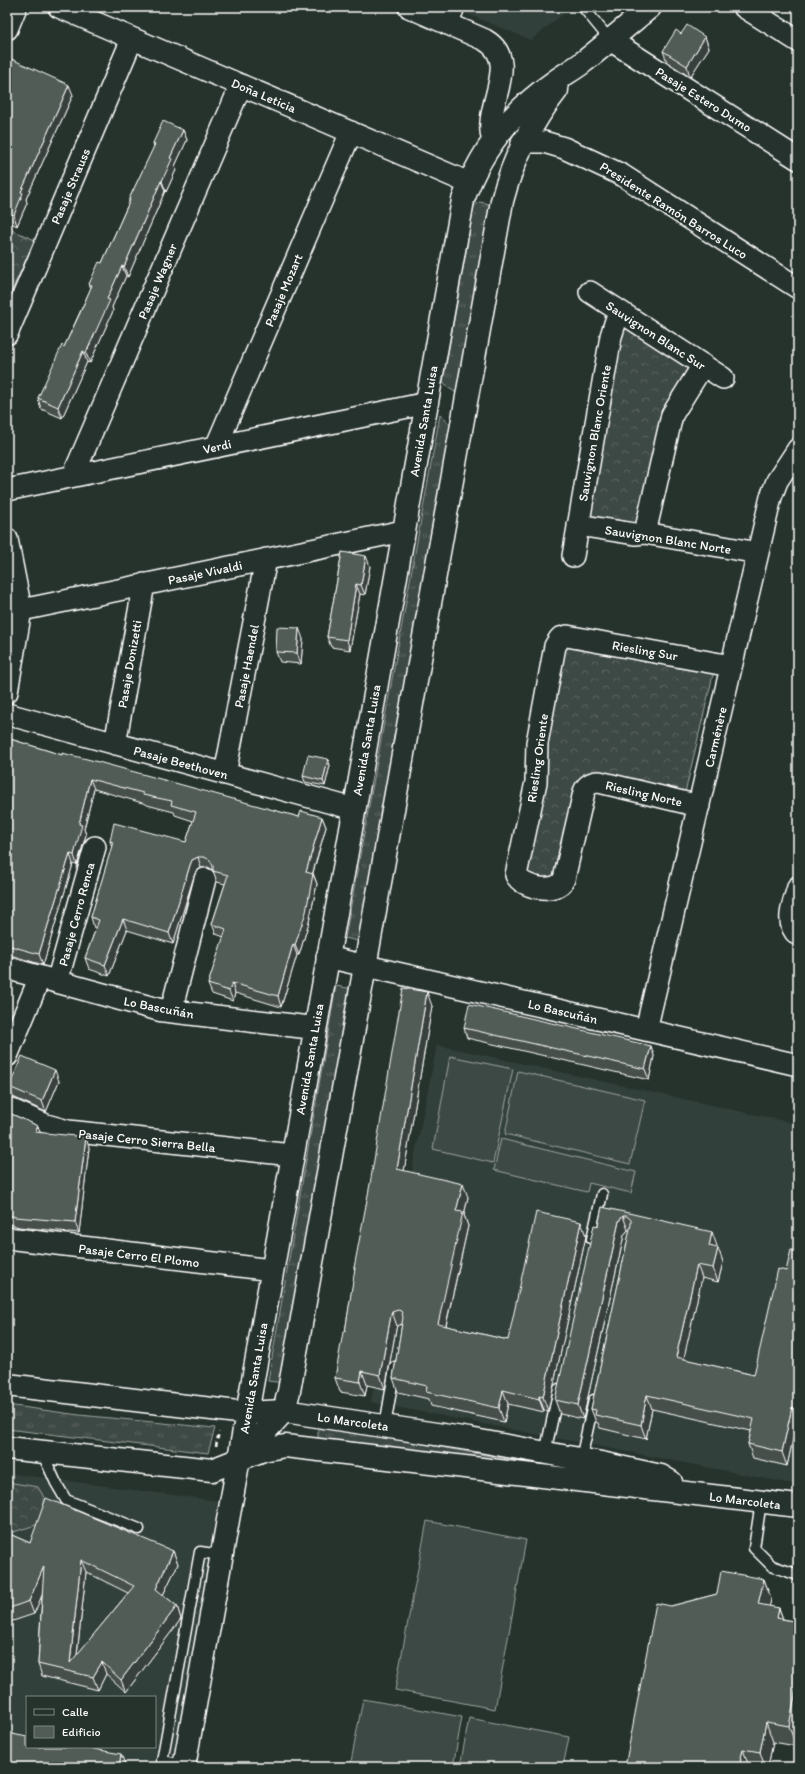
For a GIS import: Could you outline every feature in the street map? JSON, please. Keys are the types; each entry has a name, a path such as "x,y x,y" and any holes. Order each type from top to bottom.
{"main road":[{"name":"Avenida Santa Luisa","path":"184,1766 459,218 469,183 493,140 528,102 580,64 650,7"},
{"name":"Avenida Santa Luisa","path":"238,1461 284,1411 291,1383 364,965 500,209 508,178 522,142 540,111 559,86 580,64"},
{"name":"Lo Bascuñán","path":"7,968 146,1007 314,1028"},
{"name":"Lo Marcoleta","path":"7,1385 246,1413 284,1411 385,1426 582,1459 661,1476 691,1493"},
{"name":"Lo Marcoleta","path":"7,1448 212,1470 263,1450 285,1446 798,1506"}],"street":[{"path":"7,29 16,7"},
{"name":"Doña Leticia","path":"59,7 469,183"},
{"path":"409,7 451,15 491,43 500,54 502,60 499,86 490,117 493,140"},
{"path":"744,7 798,41"},
{"name":"Pasaje Strauss","path":"7,334 132,39"},
{"name":"Pasaje Estero Dumo","path":"610,40 798,159"},
{"name":"Pasaje Wagner","path":"74,476 241,85"},
{"name":"Pasaje Mozart","path":"216,447 350,132"},
{"name":"Presidente Ramón Barros Luco","path":"522,142 544,142 584,156 610,168 798,288"},
{"name":"Sauvignon Blanc Sur","path":"590,292 723,378"},
{"name":"Sauvignon Blanc Oriente","path":"573,556 611,336 619,311"},
{"path":"645,533 672,415 703,365"},
{"name":"Verdi","path":"7,490 427,403"},
{"name":"Carménère","path":"646,1030 774,489 798,449"},
{"name":"Sauvignon Blanc Norte","path":"578,525 635,534 645,533 758,553"},
{"name":"Pasaje Vivaldi","path":"14,611 403,531"},
{"path":"7,539 14,611 7,692"},
{"name":"Pasaje Haendel","path":"225,774 266,559"},
{"name":"Pasaje Donizetti","path":"115,744 144,584"},
{"name":"Riesling Sur","path":"560,638 567,636 731,666"},
{"name":"Riesling Oriente","path":"559,886 549,889 524,883 517,877 516,868 536,782 537,743 555,646 560,638"},
{"name":"Pasaje Beethoven","path":"7,714 354,809"},
{"name":"Riesling Norte","path":"559,886 564,879 584,792 590,784 600,782 699,806"},
{"name":"Pasaje Cerro Renca","path":"7,1056 49,980 95,847"},
{"path":"171,1011 205,879"},
{"path":"796,933 791,920 798,887"},
{"name":"Lo Bascuñán","path":"327,957 798,1065"},
{"name":"Pasaje Cerro Sierra Bella","path":"7,1108 46,1125 68,1131 292,1155"},
{"name":"Pasaje Cerro El Plomo","path":"7,1238 34,1243 272,1270"}],"lane":[{"path":"583,7 610,40"},
{"path":"590,1247 602,1194"},
{"path":"385,1426 397,1360"},
{"path":"545,1453 562,1376"},
{"path":"582,1459 597,1390"},
{"path":"42,1452 56,1483 66,1500 139,1529"},
{"path":"761,1502 754,1548 772,1566 798,1575"}],"path":[{"path":"212,1470 222,1410"}],"shaded area":[{"path":"465,7 572,7 531,40 463,12"},
{"path":"437,1045 798,1124 798,1485 371,1402 405,1205"},
{"path":"7,1473 218,1501 172,1767 7,1767"}],"green space":[{"path":"479,202 493,206 459,396 443,382 474,206"},
{"path":"7,228 35,240 7,301"},
{"path":"621,323 692,365 641,526 588,520"},
{"path":"440,415 454,428 362,942 345,938"},
{"path":"563,644 713,672 713,675 685,793 682,795 584,773 558,882 552,885 520,870"},
{"path":"336,986 353,989 285,1383 268,1381"},
{"path":"450,1056 513,1069 493,1163 433,1149"},
{"path":"518,1071 645,1100 630,1164 505,1134"},
{"path":"501,1139 636,1172 631,1193 589,1183 587,1192 494,1170"},
{"path":"7,1405 79,1415 215,1428 208,1453 7,1429"},
{"path":"318,1427 349,1431 570,1470 318,1441"},
{"path":"7,1482 38,1487 45,1499 39,1524 7,1534"},
{"path":"427,1521 526,1540 495,1709 395,1690"},
{"path":"363,1699 462,1717 453,1767 350,1767"},
{"path":"469,1718 569,1737 563,1767 460,1767"}],"building":[{"path":"687,25 705,37 687,66 663,51 676,30 681,34"},
{"path":"7,57 69,85 21,192 23,193 14,215 7,212"},
{"path":"163,121 183,130 170,158 172,159 124,267 122,266 107,299 110,300 86,353 83,351 58,407 38,398 62,345 64,347 80,313 92,285 89,284 99,262 102,263 130,200 129,199 155,144 153,143"},
{"path":"342,552 366,556 361,585 356,584 347,640 327,637"},
{"path":"277,627 299,628 297,653 276,652"},
{"path":"7,738 62,755 62,753 91,760 299,817 301,811 322,817 306,872 313,874 306,912 295,945 293,944 278,996 232,983 229,991 208,984 226,929 212,924 228,875 213,871 213,866 210,860 204,857 198,857 192,860 169,933 123,919 105,965 85,958 99,920 91,917 113,842 110,841 114,823 186,842 196,812 171,805 172,801 143,795 143,793 90,779 79,824 82,825 74,855 70,854 39,954 7,945"},
{"path":"308,755 328,759 323,781 303,776"},
{"path":"403,988 427,992 397,1169 463,1184 456,1211 463,1212 438,1324 508,1340 536,1212 581,1222 543,1397 539,1396 539,1399 503,1390 499,1408 426,1392 427,1386 393,1378 403,1317 401,1311 398,1310 392,1312 391,1315 380,1375 362,1371 360,1382 335,1378 343,1332 345,1332 354,1268 370,1184"},
{"path":"469,1004 651,1046 645,1069 464,1028"},
{"path":"22,1056 55,1070 42,1101 9,1087"},
{"path":"7,1112 38,1126 35,1132 86,1137 75,1222 15,1217 7,1214"},
{"path":"602,1207 712,1232 709,1246 718,1248 713,1268 697,1265 676,1357 754,1375 778,1269 786,1271 791,1250 798,1251 798,1393 795,1408 792,1407 782,1452 748,1444 754,1419 647,1395 641,1425 595,1415 596,1410 591,1409 631,1224 631,1220 627,1216 623,1216 619,1221 578,1405 555,1400 594,1225 598,1226"},
{"path":"46,1498 173,1551 156,1589 177,1606 121,1680 102,1662 93,1677 38,1664 44,1566 29,1601 7,1609 7,1533 30,1543","holes":["81,1560 134,1586 70,1663"]},
{"path":"721,1571 764,1579 758,1604 779,1608 777,1618 798,1622 798,1679 789,1726 766,1722 760,1752 743,1749 739,1767 625,1767 656,1603 671,1606 717,1594"},
{"path":"7,1733 26,1737 26,1748 88,1748 121,1754 119,1767 7,1767"}]}
